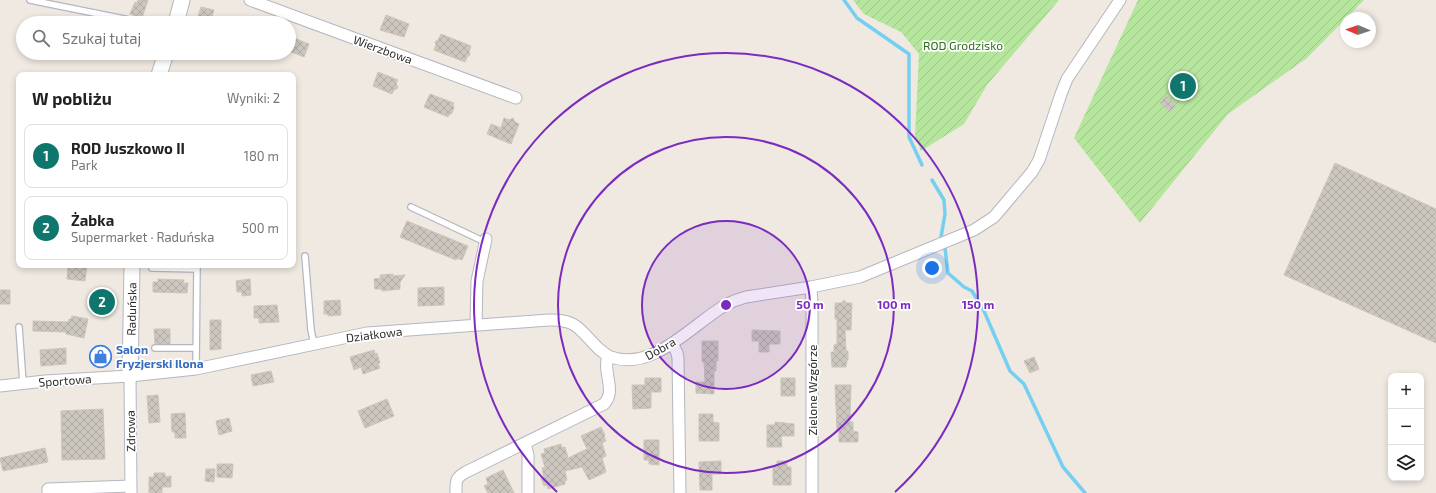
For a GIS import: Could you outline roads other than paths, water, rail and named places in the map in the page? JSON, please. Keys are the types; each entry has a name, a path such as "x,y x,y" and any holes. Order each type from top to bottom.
{"street":[{"path":"178,16 182,0"},
{"name":"Wierzbowa","path":"250,0 293,16"},
{"name":"Dobra","path":"608,356 625,360 639,360 651,356 672,343 723,306 737,300 746,297 811,287 860,277 974,230 994,217 1032,172 1039,160 1067,79 1120,0"},
{"name":"Wierzbowa","path":"296,17 516,98"},
{"path":"160,72 164,60"},
{"path":"476,325 477,281 485,241"},
{"name":"Raduńska","path":"130,376 132,268"},
{"name":"Zielone Wzgórze","path":"811,287 812,493"},
{"name":"Działkowa","path":"130,376 196,369 368,333 549,320 565,321 575,324 608,356"},
{"path":"672,343 678,358 680,493"},
{"path":"456,493 456,483 459,476 608,401 610,391 606,367 608,356"},
{"name":"Sportowa","path":"0,386 23,383 130,376"},
{"name":"Zdrowa","path":"48,493 48,489 131,490 130,376"},
{"path":"525,443 528,455 528,493"}],"lane":[{"path":"30,0 109,16"},
{"path":"411,207 485,241"},
{"path":"305,256 311,330 314,344"},
{"path":"196,369 197,268"},
{"path":"19,327 23,383"},
{"path":"155,348 196,348"}],"waterway":[{"path":"844,0 857,18 909,54 909,137 922,165"},
{"path":"932,180 944,200 945,214 941,237"},
{"path":"945,248 948,273 964,287 972,291 984,311 1010,371 1024,384 1063,467 1085,493"}],"place":[{"name":"ROD Juszkowo II","path":"1183,86"},
{"name":"Żabka","path":"102,302"},
{"name":"Salon Fryzjerski Ilona","path":"101,356"}],"park label":[{"name":"ROD Grodzisko","path":"963,45"}]}
